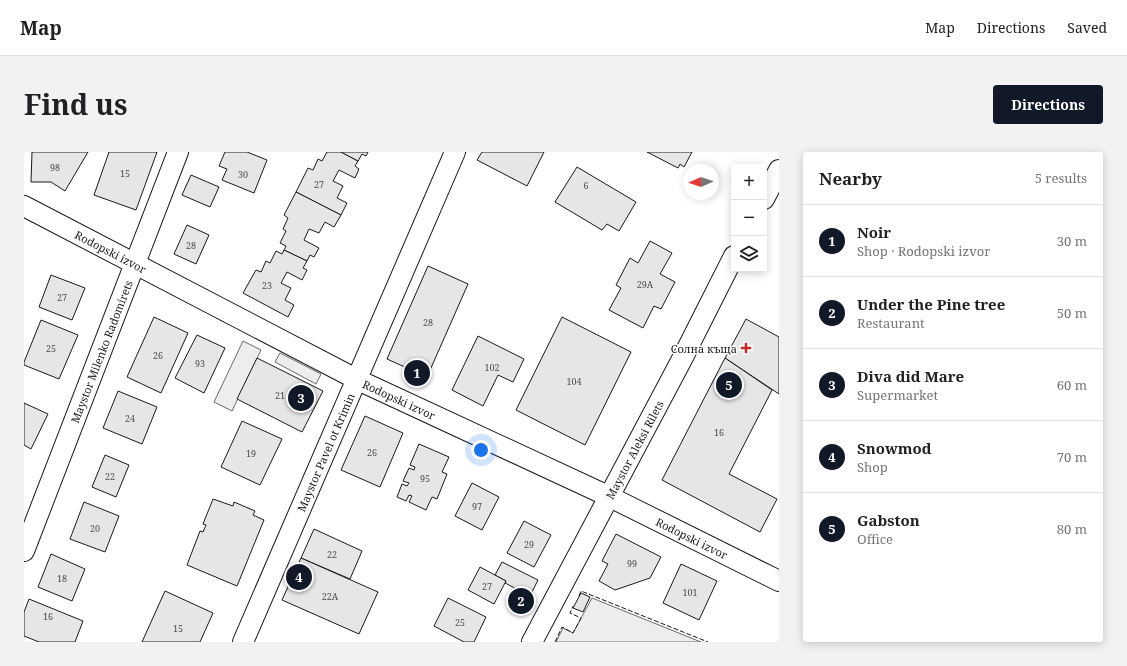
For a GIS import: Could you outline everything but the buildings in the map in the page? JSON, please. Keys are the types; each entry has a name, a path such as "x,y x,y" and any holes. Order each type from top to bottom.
{"street":[{"name":"Maystor Milenko Radomirets","path":"24,551 178,152"},
{"name":"Maystor Pavel ot Krimin","path":"243,642 358,380 455,152"},
{"path":"767,193 779,170"},
{"name":"Rodopski izvor","path":"24,206 358,380 608,496 779,582"},
{"name":"Maystor Aleksi Rilets","path":"532,642 608,496 681,361 731,262"}],"shaded area":[{"path":"243,341 261,350 232,411 214,402"},
{"path":"280,353 321,374 316,384 275,362"},
{"path":"592,598 701,642 556,642 563,628 573,633"}],"fence":[{"path":"579,596 581,591 708,642"},
{"path":"555,642 562,627 573,633 581,618 570,613 573,606"}],"place":[{"name":"Солна къща","path":"746,348"},
{"name":"Noir","path":"417,373"},
{"name":"Gabston","path":"729,385"},
{"name":"Diva did Mare","path":"301,398"},
{"name":"Snowmod","path":"299,577"},
{"name":"Under the Pine tree","path":"521,601"}]}
